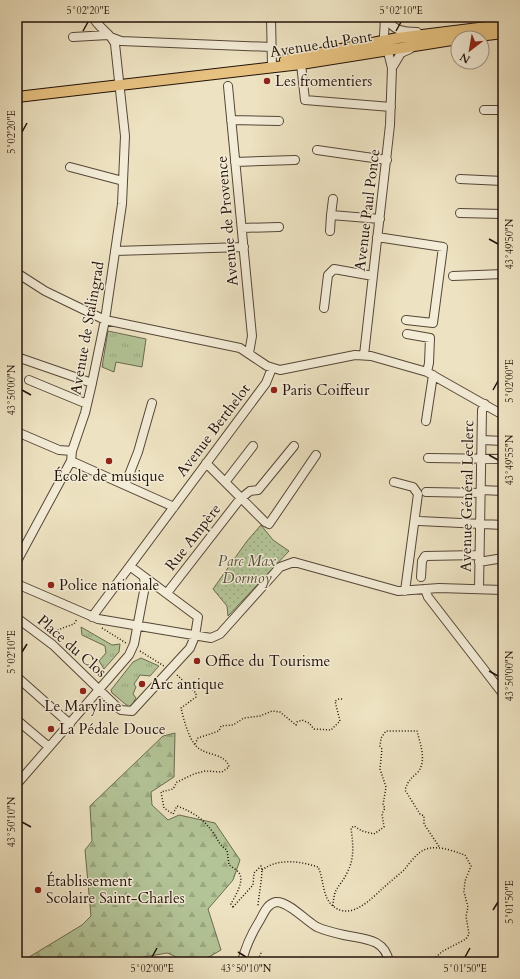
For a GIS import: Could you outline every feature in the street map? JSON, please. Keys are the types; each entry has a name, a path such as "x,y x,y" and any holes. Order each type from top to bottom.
{"main road":[{"name":"Avenue du Pont","path":"272,65 301,64 436,33 503,25"},
{"path":"490,35 503,33"},
{"name":"Avenue du Pont","path":"17,97 272,65 386,44 417,45 450,40"}],"street":[{"path":"93,17 99,27 111,37 121,41 271,48"},
{"path":"271,17 272,65"},
{"path":"386,17 395,28 404,32 436,33"},
{"name":"Avenue Paul Ponce","path":"364,355 372,276 387,160 391,107 392,68 386,44 386,17"},
{"path":"73,37 111,37"},
{"name":"Avenue de Stalingrad","path":"17,561 71,461 72,451 87,404 105,320 122,204 125,136 121,85 111,37"},
{"path":"392,68 401,53 417,45"},
{"path":"301,64 305,100 391,107"},
{"name":"Avenue de Provence","path":"228,86 252,336 249,353"},
{"path":"484,110 503,110"},
{"path":"231,120 279,121"},
{"path":"317,150 387,160"},
{"path":"235,162 295,160"},
{"path":"70,167 123,181"},
{"path":"460,179 503,181"},
{"path":"330,231 333,199"},
{"path":"460,213 503,214"},
{"path":"331,215 380,219"},
{"path":"242,228 279,227"},
{"path":"377,237 442,247 433,323 406,320"},
{"path":"115,251 244,247"},
{"path":"324,308 328,275 334,269 372,276"},
{"path":"17,273 52,295 105,320 240,348 267,366 280,370 364,355 430,373 503,415"},
{"path":"453,276 503,274"},
{"path":"407,334 430,338 430,373 426,422"},
{"path":"17,357 92,383"},
{"name":"Avenue Berthelot","path":"92,617 131,567 206,462 266,383 272,368"},
{"path":"29,380 87,404"},
{"path":"125,485 138,452 152,403"},
{"name":"Avenue Général Leclerc","path":"479,589 482,410 485,404"},
{"path":"17,432 59,450 72,451"},
{"path":"482,440 503,441"},
{"path":"226,482 252,446"},
{"path":"240,499 250,491 258,490 294,446"},
{"path":"206,462 240,499 265,522 270,523 316,455"},
{"path":"428,458 503,459"},
{"path":"71,461 174,507"},
{"path":"394,482 413,487 418,494 405,591"},
{"path":"426,492 503,491"},
{"name":"Rue Ampère","path":"167,593 240,499"},
{"path":"419,521 503,525"},
{"path":"421,577 422,561 425,556 479,559 503,558"},
{"path":"144,578 145,586 137,626 211,638 220,634 280,568 287,564 300,563 398,592 425,589 503,590"},
{"path":"17,784 98,690 121,710 132,711 173,672 190,648 195,636 198,620 197,615 144,578 131,567"},
{"name":"Place du Clos","path":"17,584 92,617 137,626 133,648 98,690 45,638 17,618"},
{"path":"425,589 428,597 503,694"},
{"path":"17,677 70,724"},
{"path":"17,720 49,747"},
{"path":"242,962 244,950 258,922 267,907 276,902 284,903 317,927 345,935 368,938 379,943 386,951 389,962"}],"path":[{"path":"45,638 49,633 74,624 82,613"},
{"path":"100,627 173,672 196,693 196,697 181,708 185,723 194,744 201,751 224,758 228,762 229,767 222,772 205,771 177,782 173,789 161,792 164,808 174,814 177,806 194,813 204,820 221,846 227,850 229,865 239,872 241,876 241,882 231,904 233,907 253,885 254,873 258,867 260,866 262,870"},
{"path":"194,744 198,738 219,731 221,726 233,725 244,718 260,716 272,711 280,712 296,725 297,722 302,720 309,723 314,729 331,730 340,721 335,701 338,699 344,699"},
{"path":"333,906 334,893 347,874 353,857 351,828 354,826 362,831 374,834 384,827 382,814 385,808 383,805 386,787 380,769 382,749 380,746 381,738 386,731 417,731 423,759 419,770 408,781 405,790 420,814 424,816 424,824 440,848"},
{"path":"258,922 258,896 262,870 268,866 293,861 318,867 323,877 326,897 333,906 340,910 352,910 360,908 403,871 416,856 426,849 440,848 465,855 471,866 464,892 468,907 466,916 469,934 466,939 443,951 430,962"},
{"path":"257,962 262,951"}],"green space":[{"path":"108,331 146,339 142,367 116,362 114,372 102,367"},
{"name":"Parc Max Dormoy","path":"261,525 273,540 289,551 228,616 227,606 213,589 247,541"},
{"path":"81,627 112,645 120,644 119,652 104,669 99,661 106,653 105,646 82,635"},
{"path":"141,658 159,666 150,676 140,675 134,684 136,687 133,694 136,698 130,708 112,693 111,690 133,662"},
{"path":"175,733 174,777 151,792 152,805 168,820 179,815 215,823 240,860 233,880 208,909 221,950 200,962 189,962 167,953 121,961 122,962 21,962 82,925 91,916 85,850 92,841 90,806 163,736"}],"place":[{"name":"Les fromentiers","path":"267,81"},
{"name":"Paris Coiffeur","path":"274,390"},
{"name":"École de musique","path":"109,461"},
{"name":"Police nationale","path":"51,585"},
{"name":"Office du Tourisme","path":"197,661"},
{"name":"Arc antique","path":"142,684"},
{"name":"Le Maryline","path":"83,691"},
{"name":"La Pédale Douce","path":"51,729"},
{"name":"Établissement Scolaire Saint-Charles","path":"38,890"}]}
